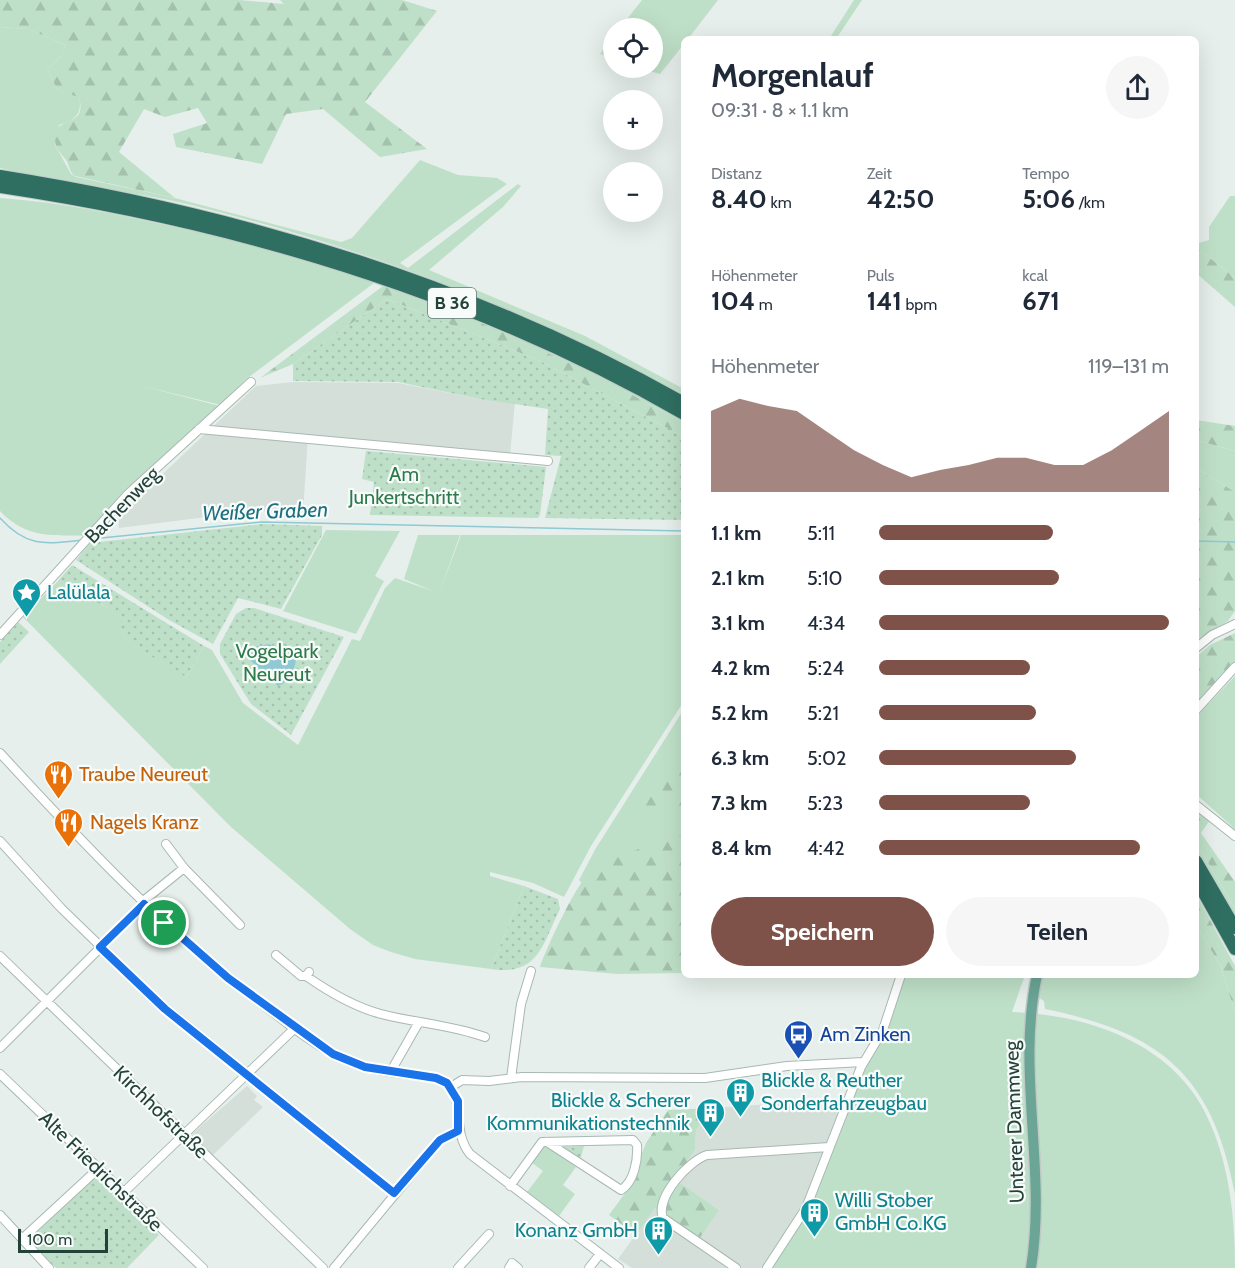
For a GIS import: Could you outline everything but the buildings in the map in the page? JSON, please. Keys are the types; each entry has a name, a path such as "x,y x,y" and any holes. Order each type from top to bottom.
{"highway":[{"name":"B 36","path":"1,173 222,220 367,261 513,317 610,363 681,401"},
{"name":"B 36","path":"0,187 62,197 240,235 391,280 531,336 681,412"},
{"name":"B 36","path":"0,196 38,199 62,197"},
{"path":"1199,866 1235,928"},
{"path":"1199,884 1235,949"}],"main road":[{"name":"Unterer Dammweg","path":"1030,1268 1036,1205 1028,1049 1037,978"}],"street":[{"name":"Bachenweg","path":"0,635 128,494 251,382"},
{"path":"199,429 548,460"},
{"path":"1199,646 1212,635 1235,624"},
{"path":"1199,707 1235,667"},
{"path":"0,753 104,866 143,903 228,978 295,1028 351,1063 436,1078 451,1087 458,1101 458,1131 470,1154 619,1268"},
{"path":"1199,807 1235,836"},
{"path":"0,841 100,947 165,1009 394,1193"},
{"path":"166,844 184,868 240,926"},
{"path":"0,1048 143,903 184,868"},
{"path":"276,955 301,976 308,974 364,1008 419,1022 464,1029 485,1037"},
{"name":"Kirchhofstraße","path":"0,956 46,1003 323,1268"},
{"path":"511,1078 521,1004 531,971"},
{"path":"766,1268 804,1212 863,1062 883,1030 900,978"},
{"path":"392,1071 419,1022"},
{"path":"124,1192 295,1028"},
{"path":"451,1087 462,1080 493,1081 511,1078 705,1078 787,1066 863,1062"},
{"name":"Alte Friedrichstraße","path":"0,1074 202,1268"},
{"path":"334,1268 440,1140 458,1131"},
{"path":"510,1186 542,1142 633,1140 637,1144 636,1162 630,1180 621,1190 547,1142"},
{"path":"736,1268 663,1218 662,1204 683,1171 693,1161 707,1155 829,1147"},
{"path":"22,1239 99,1168"},
{"path":"0,1215 49,1268"},
{"path":"458,1268 489,1234"},
{"path":"589,1268 600,1254"}],"shaded area":[{"path":"293,382 398,383 480,399 515,402 510,455 308,436 303,513 254,511 119,528 118,516 256,386"},
{"path":"247,1086 257,1096 254,1100 263,1107 213,1155 192,1134"},
{"path":"832,1100 846,1107 887,1268 632,1268 618,1259 655,1208 719,1210 675,1179 695,1150 696,1130 713,1108"}],"green space":[{"path":"0,0 240,0 284,4 280,0 402,0 437,11 365,102 427,149 380,157 323,109 286,114 262,164 176,147 173,134 207,123 198,108 165,117 144,109 119,152 175,198 75,176 56,147 55,130 78,115 79,97 58,91 47,69 62,55 65,45 28,29 0,27"},
{"path":"642,0 718,0 690,36 681,36 681,48 663,70 663,18 628,18"},
{"path":"854,0 862,0 838,36 831,36"},
{"path":"0,27 28,29 65,45 62,55 47,69 58,91 79,96 79,112 69,121 59,125 55,145 71,174 76,177 175,198 341,242 352,238 420,160 458,175 497,178 507,184 400,263 408,268 518,184 521,186 503,207 429,270 585,336 681,387 681,394 566,336 506,309 382,261 319,240 191,205 0,168"},
{"path":"1230,196 1235,196 1235,278 1199,249 1199,243 1209,240 1209,227"},
{"path":"0,198 68,206 180,228 311,262 376,283 501,331 624,388 681,418 681,421 609,384 493,331 374,283 245,380 221,405 138,385 220,406 88,536 52,535 30,531 20,527 0,511"},
{"path":"1199,249 1235,278 1235,307 1199,276"},
{"path":"383,286 460,314 612,384 681,421 681,435 540,361 387,299 293,364 260,378"},
{"path":"387,299 540,361 681,435 681,520 545,518 561,456 545,455 548,409 480,399 398,382 293,381 293,364"},
{"path":"1199,420 1235,426 1235,451 1199,441"},
{"path":"1199,441 1235,451 1235,492 1199,470"},
{"name":"Am Junkertschritt","path":"366,451 546,467 540,515 538,518 370,515 374,482 362,479"},
{"path":"1199,470 1235,492 1235,611 1228,621 1199,638"},
{"path":"263,524 322,526 322,535 281,609 238,598 213,644 169,620 76,560 90,543"},
{"path":"326,530 400,531 375,576 384,581 356,634 283,611"},
{"path":"418,535 460,535 439,594 461,535 681,535 681,706 591,846 564,897 533,883 490,872 490,876 524,886 491,969 415,959 373,945 350,929 231,827 23,617 57,582 71,595 74,591 114,612 136,629 186,677 204,646 212,650 243,703 298,745 352,639 360,641 385,588 395,578 433,591 404,579"},
{"path":"72,565 204,646 186,677 136,647 119,627 126,621 102,604 87,600 74,591 71,595 57,582"},
{"name":"Vogelpark Neureut","path":"246,608 254,608 344,637 291,735 251,704 220,654 220,644 236,614"},
{"path":"18,622 29,632 0,664 0,642"},
{"path":"1235,633 1235,663 1199,700 1199,654 1210,645"},
{"path":"1235,676 1235,829 1199,797 1199,714"},
{"path":"681,714 681,836 602,866 582,883 579,880 596,848"},
{"path":"681,769 681,809 646,815 638,813 635,800 642,795 650,778"},
{"path":"1199,811 1210,820 1201,833 1235,882 1235,909 1199,847"},
{"path":"681,835 681,973 617,974 540,967 567,907 586,877 605,864"},
{"path":"1199,847 1235,909 1235,916 1199,855"},
{"path":"524,886 558,899 560,909 543,946 529,963 520,968 491,969"},
{"path":"1199,900 1235,966 1235,1013 1221,967 1199,929"},
{"path":"1199,929 1221,967 1235,1013 1235,1194 1225,1153 1212,1118 1196,1089 1175,1066 1150,1047 1121,1031 1045,1009 1044,1001 1038,997 1042,978 1199,978"},
{"path":"903,978 1024,978 1012,1012 1065,1018 1117,1034 1163,1061 1182,1079 1198,1100 1216,1139 1228,1181 1235,1268 770,1268 803,1218"},
{"path":"713,1108 696,1130 695,1150 675,1179 719,1210 699,1239 655,1208 636,1235 609,1215 628,1189 646,1143 668,1110"},
{"path":"547,1146 576,1167 563,1185 575,1194 559,1216 527,1192 543,1171 531,1162 542,1147"},
{"path":"584,1146 580,1160 561,1149 562,1147"},
{"path":"97,1175 159,1235 127,1268 56,1268 30,1239"}],"water":[{"path":"269,644 296,658 291,675 278,686 250,660 246,652 249,648"}],"waterway":[{"name":"Weißer Graben","path":"0,518 19,535 37,542 83,540"},
{"name":"Weißer Graben","path":"91,539 262,522 681,531"},
{"name":"Weißer Graben","path":"1199,541 1235,542"}],"place":[{"name":"Lalülala","path":"26,618"},
{"name":"Traube Neureut","path":"58,800"},
{"name":"Nagels Kranz","path":"69,848"},
{"name":"Am Zinken","path":"799,1060"},
{"name":"Blickle & Reuther Sonderfahrzeugbau","path":"740,1118"},
{"name":"Blickle & Scherer Kommunikationstechnik","path":"711,1138"},
{"name":"Willi Stober GmbH Co.KG","path":"814,1238"},
{"name":"Konanz GmbH","path":"659,1256"}],"route":[{"path":"144,904 164,923 228,978 333,1054 365,1067 436,1078 447,1083 458,1101 458,1131 442,1137 394,1193 165,1009 100,947 144,904"}]}
